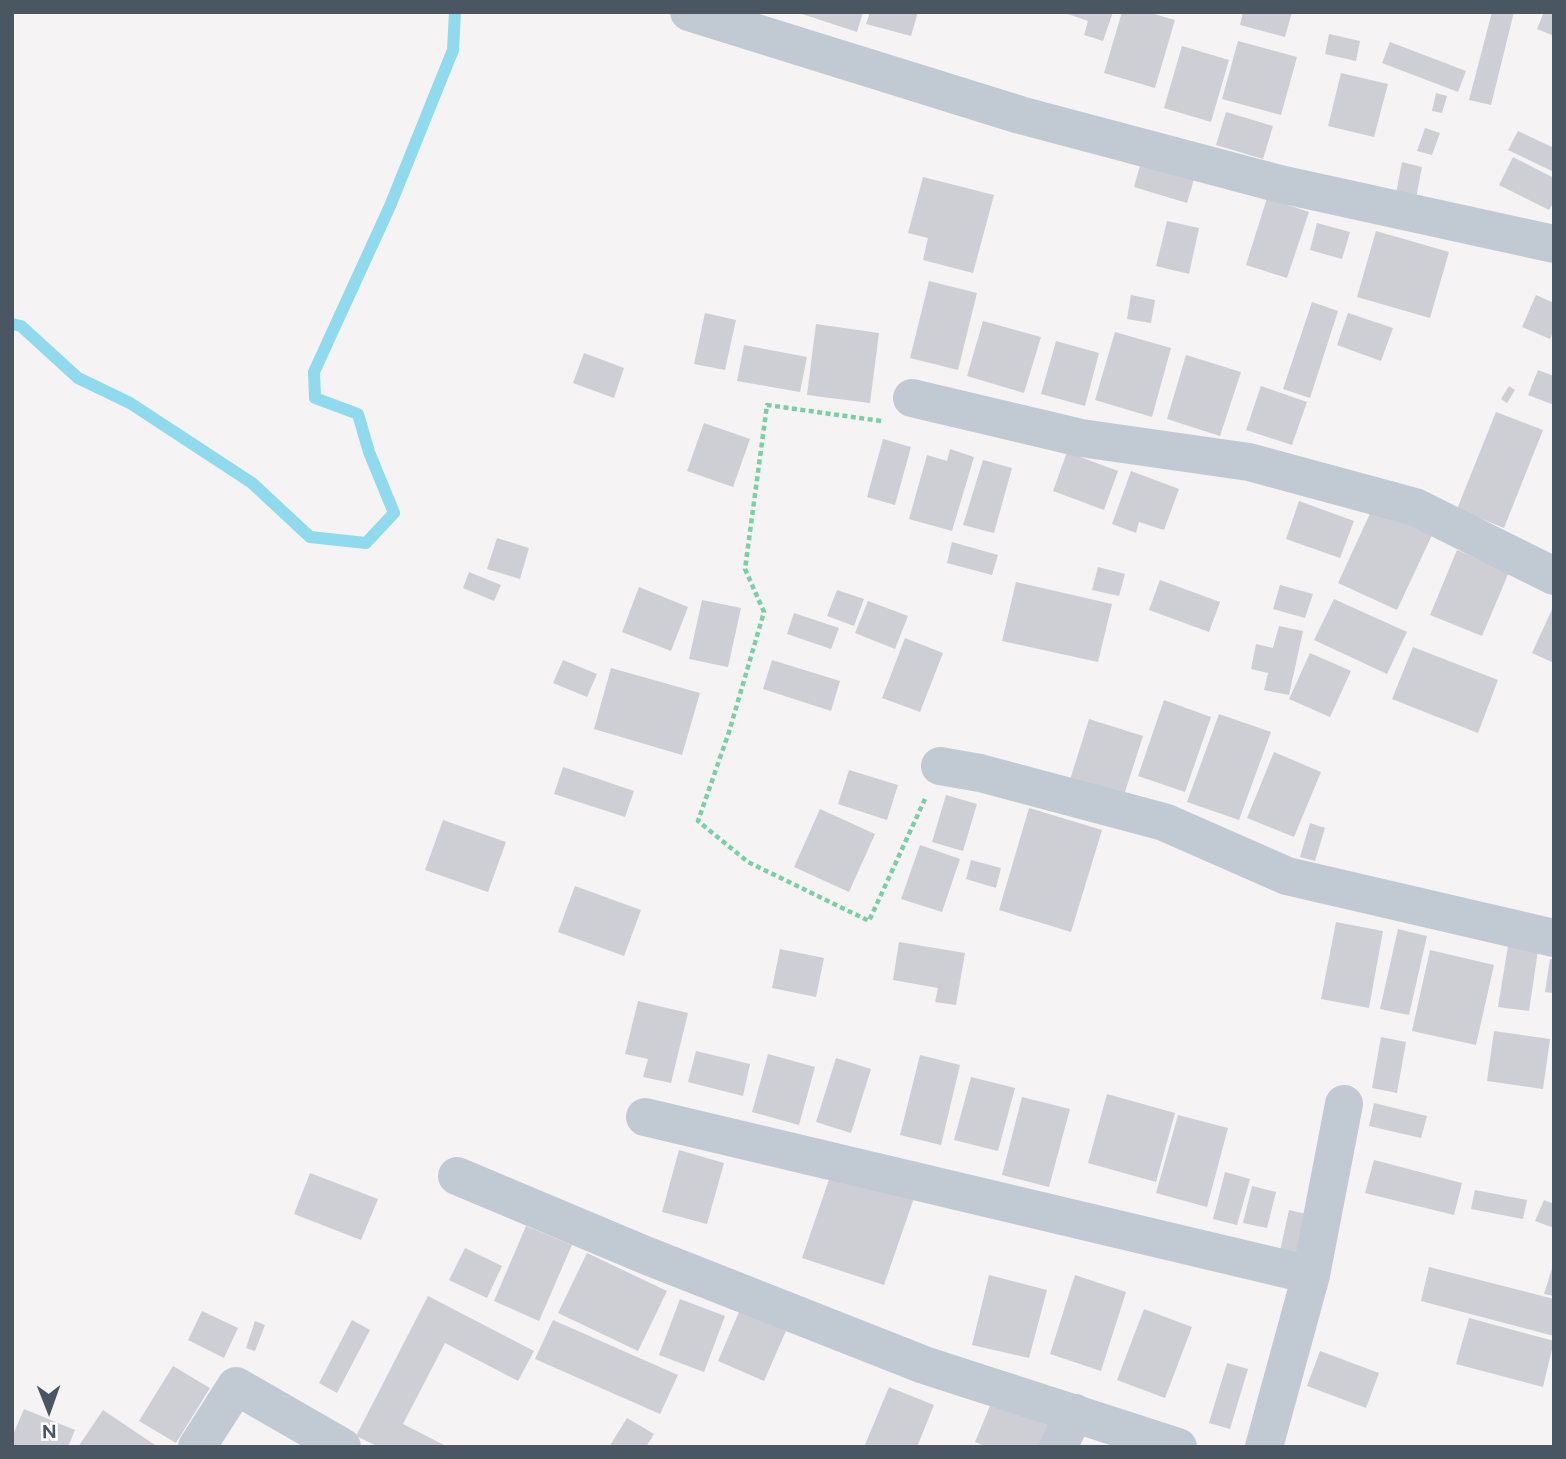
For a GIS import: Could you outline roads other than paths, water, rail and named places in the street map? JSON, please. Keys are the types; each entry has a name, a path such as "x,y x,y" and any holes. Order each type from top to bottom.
{"street":[{"path":"689,12 1020,115 1280,184 1554,244"},
{"path":"912,398 1081,438 1249,462 1415,507 1554,576"},
{"path":"940,766 980,773 1164,822 1287,876 1554,938"},
{"path":"1264,1447 1311,1275 1344,1104"},
{"path":"645,1117 1311,1275"},
{"path":"457,1176 645,1255 923,1365 1178,1447"},
{"path":"197,1447 236,1386 342,1447"},
{"path":"1058,1447 1075,1413"}],"waterway":[{"path":"12,324 21,326 78,378 130,403 252,483 310,537 366,543 394,513 369,452 358,414 315,398 314,372 390,206 453,50 455,12"}]}
